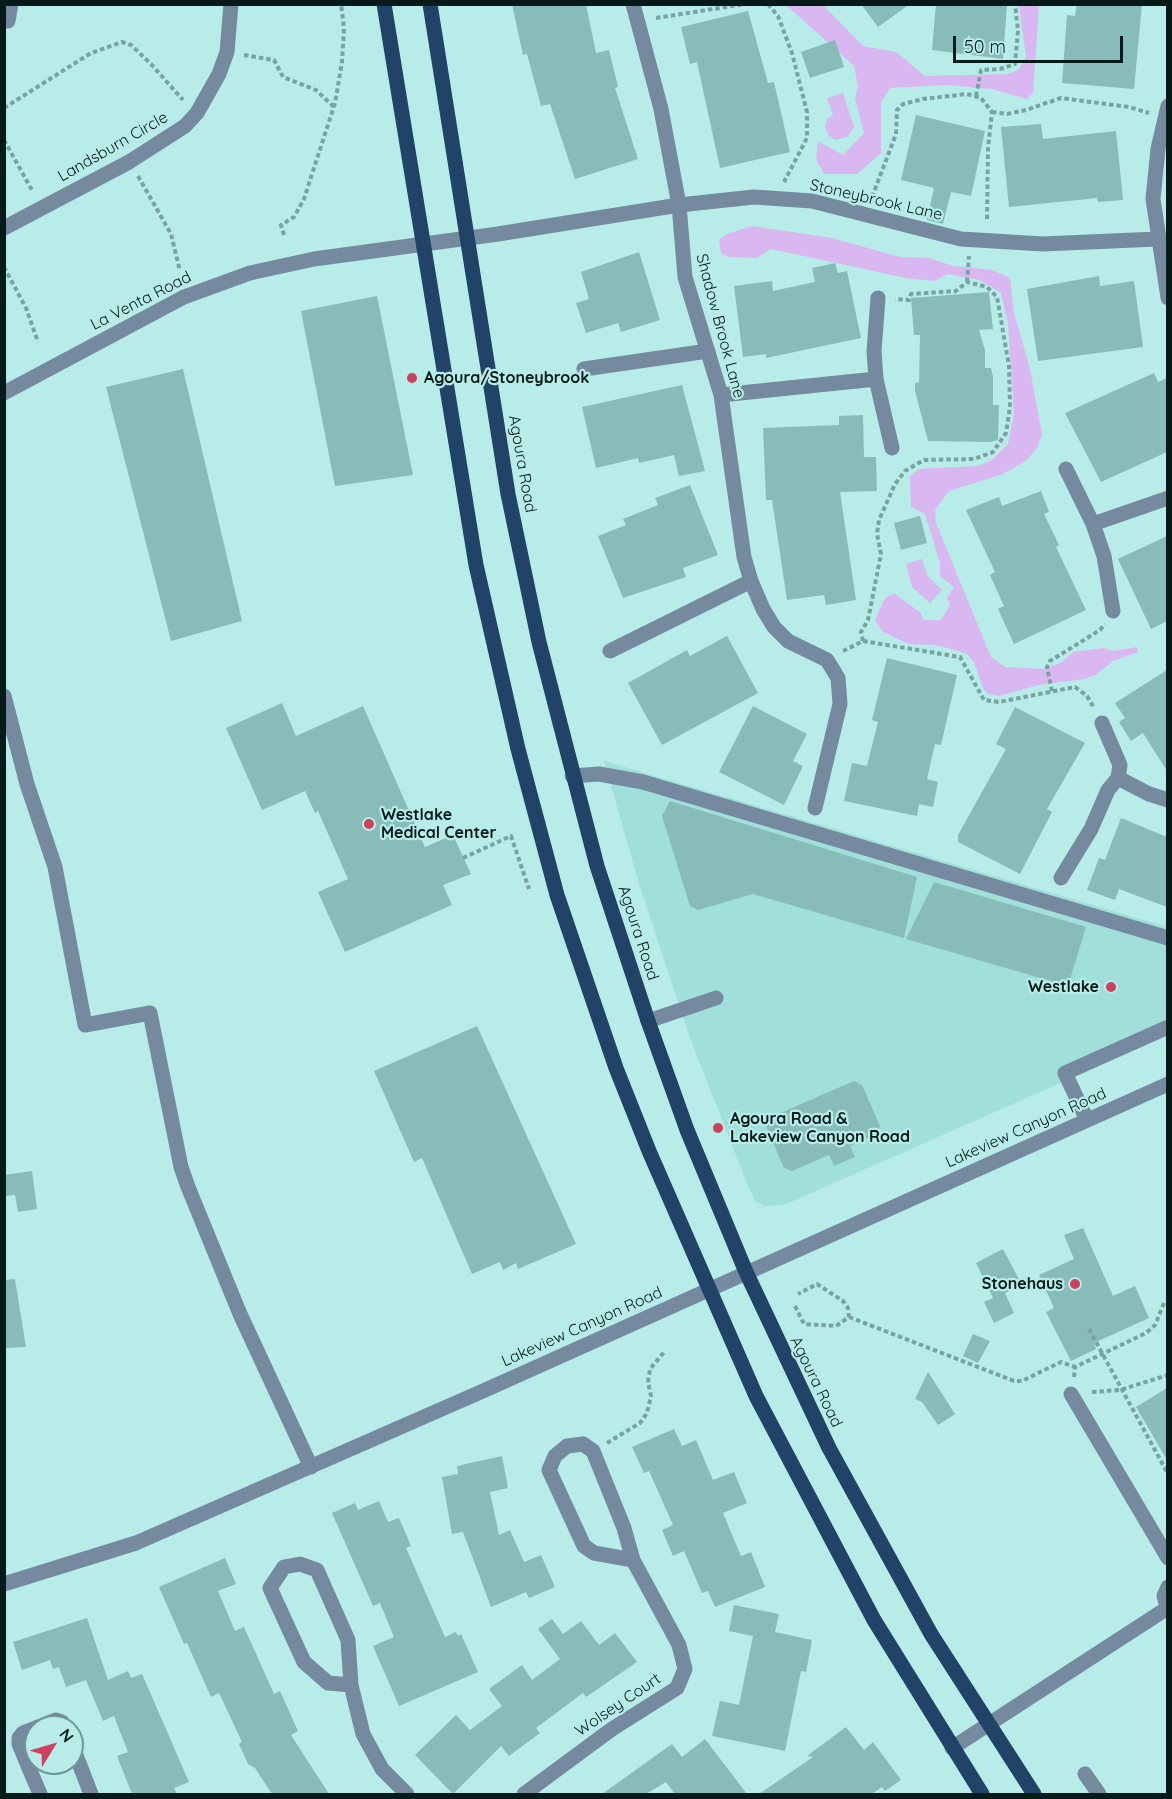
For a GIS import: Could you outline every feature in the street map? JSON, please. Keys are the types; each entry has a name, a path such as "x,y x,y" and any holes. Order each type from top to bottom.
{"main road":[{"path":"384,4 476,565 536,821 557,895 616,1068 708,1290 756,1396 814,1512 874,1620 982,1794"},
{"name":"Agoura Road","path":"430,4 508,494 538,642 597,866 648,1021 687,1130 785,1360 862,1512 932,1634 1034,1794"}],"street":[{"path":"8,21 11,4"},
{"name":"Landsburn Circle","path":"4,228 160,144 197,113 219,74 227,52 231,4"},
{"name":"Shadow Brook Lane","path":"635,12 661,110 679,205 685,277 721,395 744,557 751,581 774,627 788,641 827,660"},
{"path":"1166,112 1158,149 1153,199 1164,236 1167,298"},
{"name":"Stoneybrook Lane","path":"445,240 754,196 812,201 961,239 1043,244 1164,236"},
{"name":"La Venta Road","path":"4,393 184,297 211,286 250,273 314,259 445,240"},
{"path":"878,298 874,351 876,379 892,448"},
{"path":"584,369 708,351"},
{"path":"721,395 876,379"},
{"path":"1066,469 1093,524 1104,556 1113,611"},
{"path":"1093,524 1167,498"},
{"path":"610,651 751,581"},
{"path":"815,808 840,704 838,678 827,660"},
{"path":"4,696 27,784 55,867 85,1025 150,1013 181,1167 188,1187 240,1314 311,1467"},
{"path":"1061,878 1091,829 1108,790 1118,778 1120,765 1102,723"},
{"path":"572,776 599,774 643,782 1167,938"},
{"path":"1118,778 1149,795 1167,800"},
{"path":"648,1021 716,998"},
{"path":"1087,1120 1065,1073 1167,1027"},
{"name":"Lakeview Canyon Road","path":"4,1584 136,1543 1167,1084"},
{"path":"1071,1394 1167,1558"},
{"path":"593,1451 583,1444 567,1446 555,1455 549,1470 584,1546 594,1553 633,1560"},
{"name":"Wolsey Court","path":"524,1794 612,1729 676,1688 685,1669 679,1645 633,1560 624,1528 593,1451"},
{"path":"351,1685 328,1683 304,1662 270,1588 284,1567 300,1564 317,1570 348,1640 351,1685 363,1734 382,1769 407,1794"},
{"path":"952,1748 1167,1610 1164,1596 1167,1587"},
{"path":"24,1733 19,1738 24,1756"},
{"path":"1085,1774 1099,1794"},
{"path":"32,1775 40,1794"},
{"path":"84,1775 91,1794"}],"path":[{"path":"284,235 281,225 294,217 304,199 334,107 342,62 344,28 341,4"},
{"path":"635,12 745,4"},
{"path":"768,4 778,16 792,53 807,112 807,138 775,198"},
{"path":"976,96 981,70 1000,69 1015,64 1018,31 1015,4"},
{"path":"4,108 91,53 122,42 130,45 152,64 197,113"},
{"path":"227,52 274,60 283,77 316,90 334,107"},
{"path":"864,214 896,134 897,110 903,104 967,94 981,98 992,112 1007,114 1061,98 1166,112"},
{"path":"987,240 988,148 992,112"},
{"path":"4,140 41,208"},
{"path":"129,162 159,209 171,234 180,271"},
{"path":"878,298 909,300 912,294 956,291 967,280 969,262"},
{"path":"4,267 26,308 38,342"},
{"path":"863,640 861,632 868,620 881,554 877,534 879,520 895,483 905,471 924,460 974,459 993,453 1006,433 1010,407 1009,366 998,297 987,287 967,280"},
{"path":"1051,689 1047,667 1057,655 1100,630 1113,611"},
{"path":"827,660 863,640 960,657 984,700 999,702 1051,689 1075,687 1087,696 1102,723"},
{"path":"463,858 512,836 529,889"},
{"path":"798,1294 817,1284 843,1300 848,1308 849,1317"},
{"path":"849,1317 1014,1381 1022,1381 1061,1362 1075,1367 1146,1333 1155,1325 1164,1303 1167,1302"},
{"path":"795,1305 804,1324 836,1326 849,1317"},
{"path":"1089,1329 1167,1474"},
{"path":"593,1451 640,1423 647,1413 651,1396 648,1382 650,1369 665,1352"},
{"path":"1075,1367 1071,1394 1120,1390 1167,1374"}],"shaded area":[{"path":"786,5 823,5 863,46 896,52 925,76 1009,74 1019,69 1026,57 1019,5 1039,5 1033,93 1027,99 992,89 947,85 890,88 881,102 881,153 857,174 824,174 816,159 818,141 843,155 864,133 855,99 858,86 854,66"},
{"path":"843,93 854,127 848,137 836,140 829,136 825,127 828,118 833,115 827,98"},
{"path":"752,226 832,238 900,257 929,258 953,266 992,270 1010,278 1014,313 1030,369 1042,435 1037,448 1027,460 1003,474 949,491 935,510 936,523 991,657 1005,667 1045,669 1062,662 1073,652 1104,648 1113,651 1137,647 1138,652 1113,661 1096,675 1084,679 1039,685 999,696 988,694 983,688 974,662 966,653 935,645 909,644 883,632 875,620 884,600 890,595 895,594 921,613 923,620 941,620 950,605 947,598 954,587 940,576 940,563 925,514 911,507 910,477 918,469 978,466 992,460 1008,444 1014,414 1008,323 1001,293 980,280 948,274 934,281 906,278 771,249 756,258 728,257 721,253 719,239"},
{"path":"922,559 927,575 942,590 930,603 912,587 906,564"},
{"path":"604,761 1167,927 1167,1036 784,1205 764,1206 755,1201 690,1038 640,887"}],"building":[{"path":"512,4 586,4 596,53 609,50 618,87 615,88 638,159 575,179 550,104 541,106 527,54 523,55"},
{"path":"861,4 910,4 878,27"},
{"path":"936,4 1007,4 1003,59 932,50"},
{"path":"1077,4 1142,4 1134,89 1062,83 1067,15 1075,16"},
{"path":"748,11 768,83 774,82 790,152 720,168 697,62 690,64 681,27"},
{"path":"835,40 844,67 810,78 801,52"},
{"path":"916,115 985,131 971,196 951,192 943,224 927,220 934,188 901,180"},
{"path":"1041,124 1043,139 1116,131 1123,200 1098,202 1097,198 1009,207 1001,127"},
{"path":"639,252 660,320 621,332 618,323 586,333 576,303 589,299 581,272"},
{"path":"835,263 838,273 847,271 861,338 766,358 766,354 743,357 734,286 772,281 773,291 815,282 812,268"},
{"path":"1099,276 1100,286 1134,281 1143,347 1038,361 1027,289"},
{"path":"989,292 993,329 979,330 985,350 985,368 991,368 993,377 993,405 999,405 998,440 990,442 928,441 915,391 915,383 919,382 920,335 914,335 911,298"},
{"path":"377,296 413,475 335,486 301,311"},
{"path":"183,369 242,621 171,641 106,387"},
{"path":"1154,373 1158,382 1167,378 1167,452 1101,482 1065,413"},
{"path":"682,385 705,471 679,476 674,455 639,463 638,458 596,468 582,407"},
{"path":"863,415 864,457 876,457 877,491 840,492 856,600 826,605 824,595 787,600 772,500 766,500 763,428 839,425 839,416"},
{"path":"690,485 718,555 683,568 686,577 623,598 598,536 626,525 623,519 658,505 655,498"},
{"path":"1041,491 1049,512 1044,514 1059,545 1056,547 1086,610 1014,644 998,609 1004,606 990,575 995,572 966,510 999,497 1002,506"},
{"path":"920,516 927,543 901,550 894,523"},
{"path":"1167,536 1167,621 1151,629 1118,559"},
{"path":"727,636 758,693 662,745 628,683 687,650 690,656"},
{"path":"887,658 957,675 941,745 935,744 927,779 938,782 933,807 919,804 917,816 844,801 852,763 867,766 878,722 872,720"},
{"path":"1167,670 1167,771 1143,733 1131,741 1119,722 1125,718 1115,703"},
{"name":"Westlake Medical Center","path":"282,703 296,736 363,706 425,847 453,835 471,874 443,885 452,905 345,952 318,892 348,879 318,811 315,813 305,791 262,810 226,728"},
{"path":"753,706 807,734 793,761 803,766 784,805 719,772"},
{"path":"1015,707 1085,743 1047,809 1052,812 1020,874 958,842 958,835 1006,749 996,744"},
{"path":"670,801 917,877 904,938 753,894 698,910 690,906 662,816"},
{"path":"1121,818 1167,837 1167,907 1119,889 1115,900 1087,890 1099,858 1105,860"},
{"path":"934,882 1086,927 1068,986 906,939"},
{"path":"477,1026 576,1244 518,1269 516,1263 503,1270 500,1262 472,1274 422,1158 414,1162 374,1071"},
{"path":"854,1081 862,1085 880,1126 877,1134 850,1146 855,1157 834,1166 829,1155 792,1171 784,1168 766,1126 769,1118"},
{"path":"32,1171 37,1209 18,1212 15,1195 4,1196 4,1175"},
{"name":"Stonehaus","path":"1083,1228 1113,1296 1135,1286 1149,1318 1094,1343 1096,1349 1071,1361 1046,1312 1054,1308 1039,1275 1074,1259 1064,1235"},
{"path":"1003,1249 1022,1285 1005,1293 1014,1313 994,1323 984,1302 993,1298 976,1263"},
{"path":"15,1279 26,1347 4,1348 4,1280"},
{"path":"973,1334 990,1341 978,1363 963,1356"},
{"path":"928,1372 955,1414 938,1425 922,1402 915,1399"},
{"path":"1167,1388 1167,1460 1136,1407"},
{"path":"674,1429 682,1446 696,1440 713,1480 734,1472 747,1503 723,1513 741,1556 751,1552 765,1587 715,1607 708,1591 702,1593 684,1551 673,1556 662,1530 673,1525 649,1471 644,1473 632,1447"},
{"path":"502,1456 508,1488 490,1492 499,1535 510,1530 524,1562 541,1555 555,1587 529,1598 526,1592 491,1607 463,1532 452,1534 442,1477 458,1474 457,1466"},
{"path":"379,1501 388,1522 399,1518 411,1546 406,1548 445,1637 456,1632 458,1636 461,1634 478,1672 399,1706 373,1646 394,1637 380,1603 373,1606 332,1513 355,1503 358,1510"},
{"path":"225,1558 236,1584 218,1591 235,1631 244,1627 274,1694 280,1691 298,1731 291,1735 329,1794 272,1794 255,1768 248,1764 239,1744 242,1742 219,1693 211,1697 187,1643 184,1644 159,1587"},
{"path":"734,1605 779,1614 775,1632 812,1640 806,1672 801,1671 785,1751 712,1736 720,1701 739,1705 753,1636 729,1631"},
{"path":"87,1618 108,1680 128,1671 131,1678 142,1674 189,1782 174,1788 177,1794 132,1794 117,1756 128,1752 114,1716 103,1721 86,1680 66,1687 59,1667 53,1669 50,1660 22,1670 13,1642"},
{"path":"552,1619 563,1634 581,1621 599,1645 615,1633 637,1662 586,1697 583,1693 536,1728 540,1733 509,1756 501,1746 453,1794 415,1755 456,1715 470,1730 502,1706 489,1689 522,1665 532,1680 560,1659 538,1629"},
{"path":"846,1727 864,1750 873,1742 901,1780 885,1791 882,1787 872,1794 759,1794 813,1757 807,1756"},
{"path":"705,1739 747,1794 675,1794 666,1782 646,1794 602,1794 672,1744 682,1757"}],"place":[{"name":"Agoura/Stoneybrook","path":"412,378"},
{"name":"Westlake Medical Center","path":"369,824"},
{"name":"Westlake","path":"1111,987"},
{"name":"Agoura Road & Lakeview Canyon Road","path":"718,1128"},
{"name":"Stonehaus","path":"1075,1284"}]}
